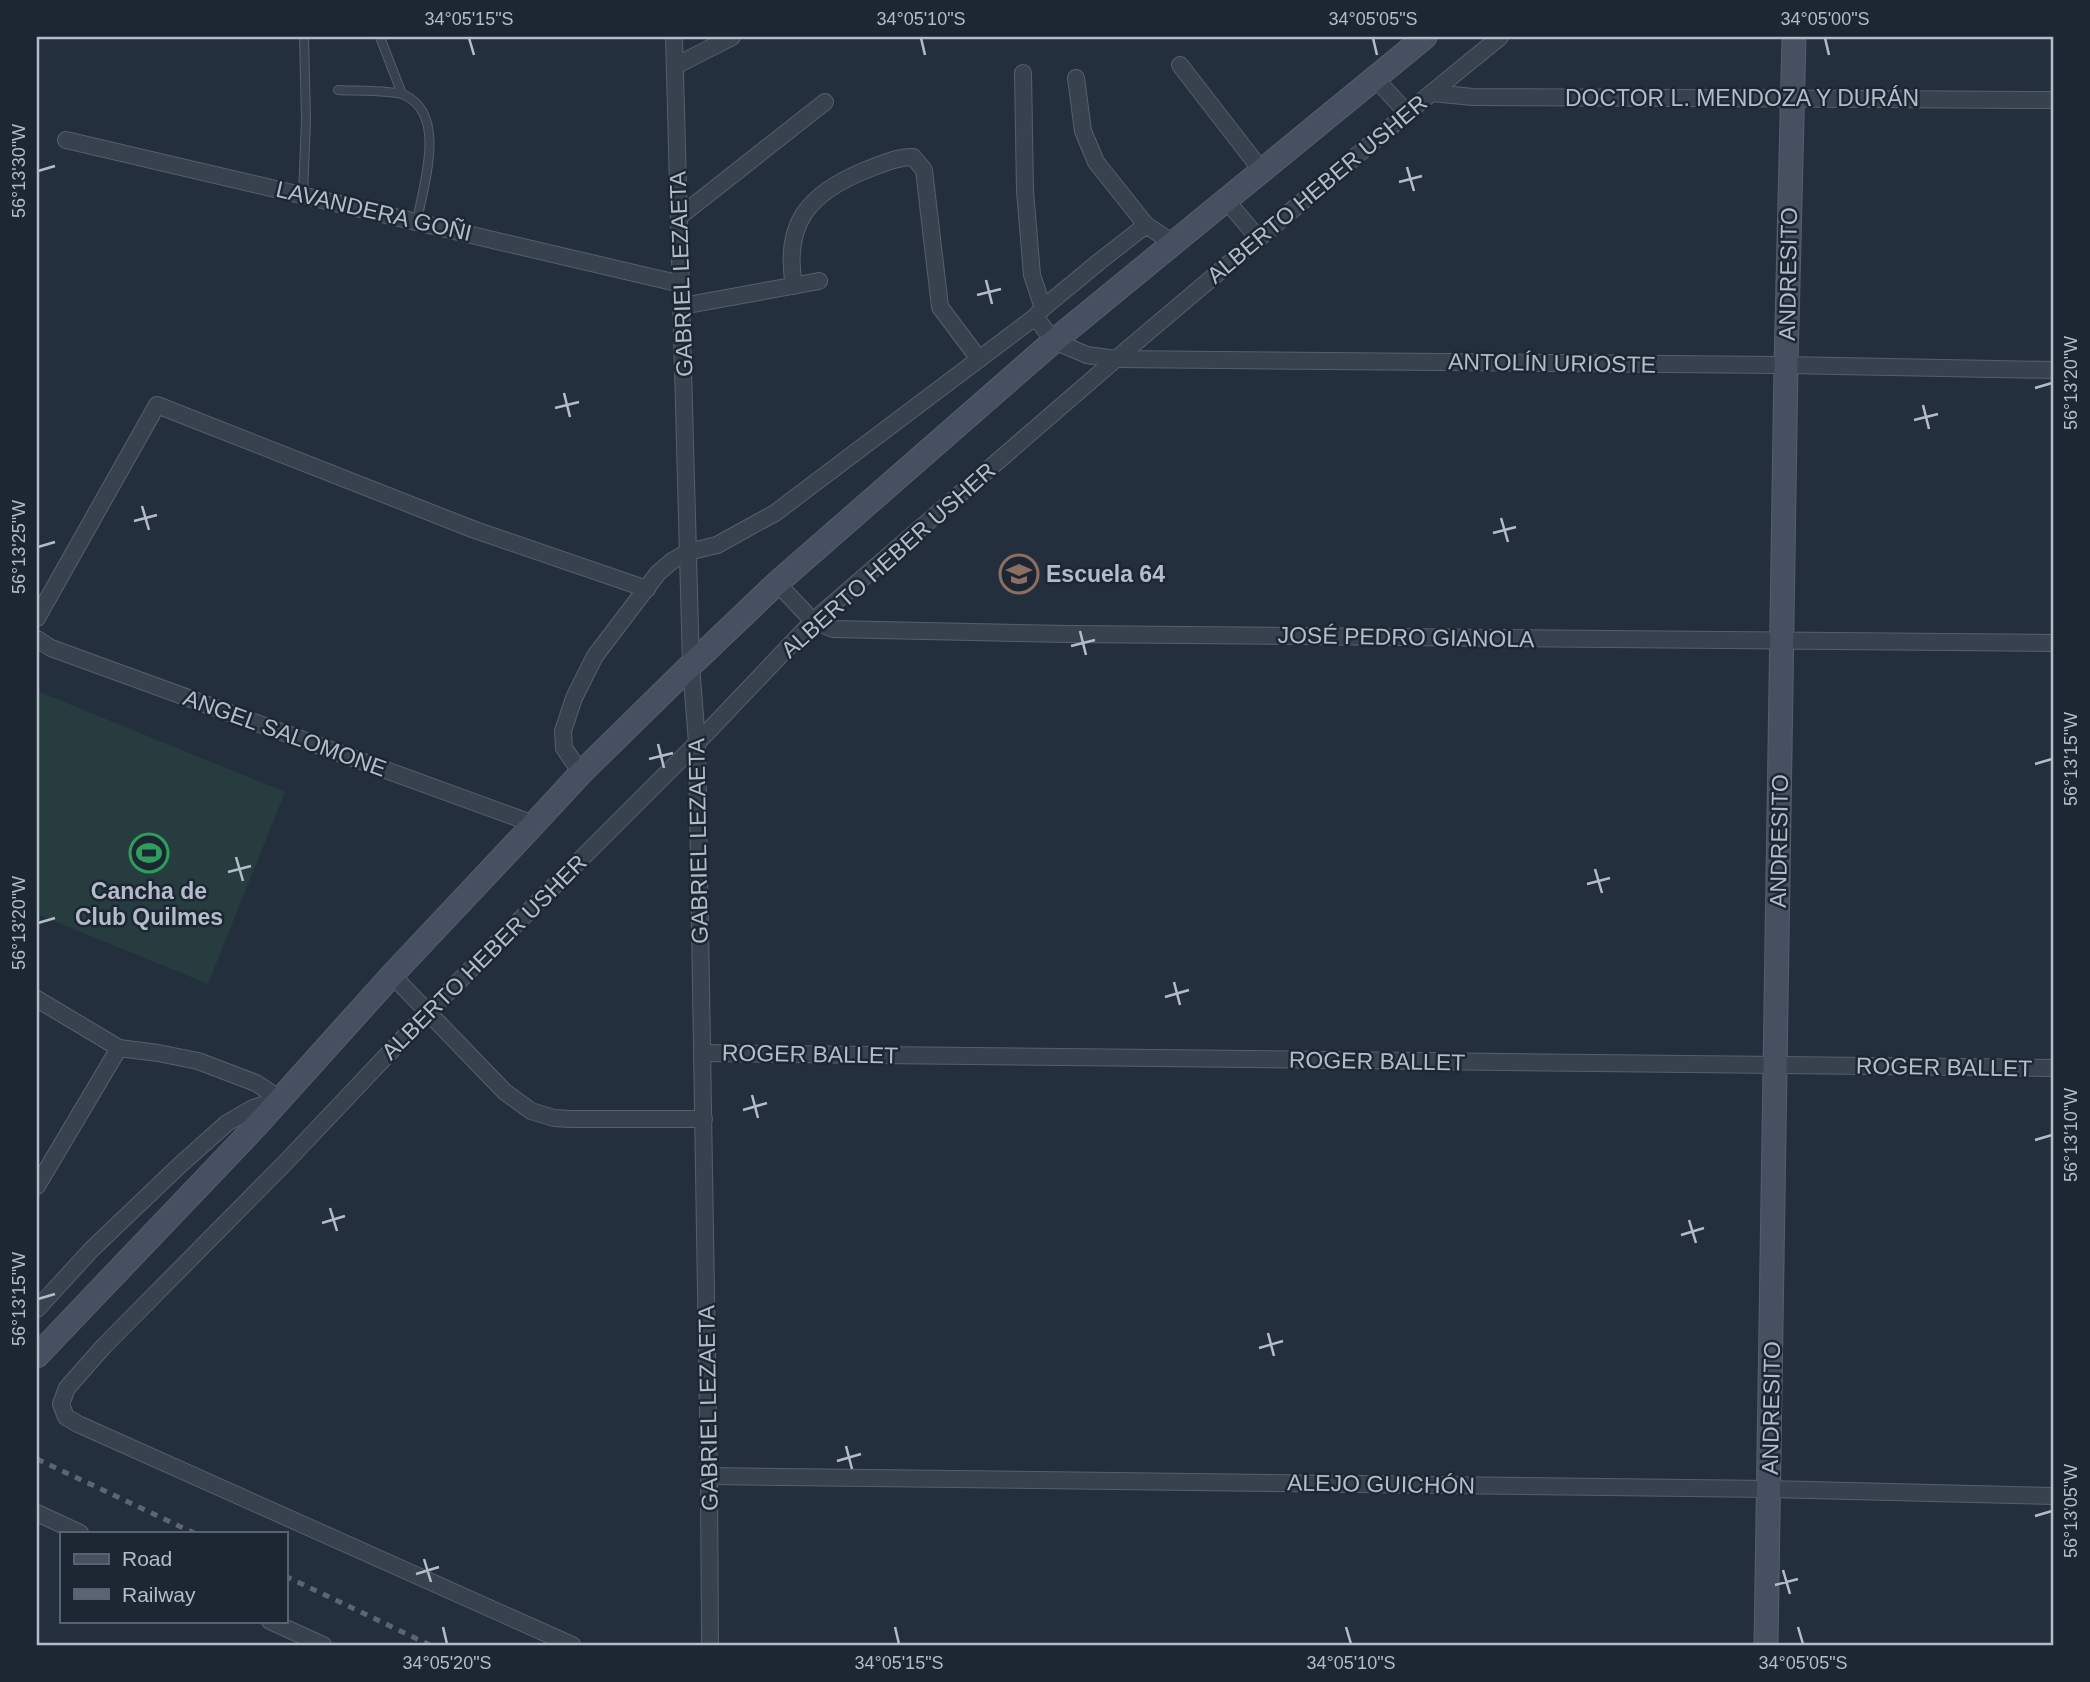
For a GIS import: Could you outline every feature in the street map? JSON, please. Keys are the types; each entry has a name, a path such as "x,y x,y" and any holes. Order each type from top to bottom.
{"street":[{"name":"GABRIEL LEZAETA","path":"674,37 691,665 697,743 710,1645"},
{"path":"674,66 732,37"},
{"name":"ALBERTO HEBER USHER","path":"37,1356 257,1125 392,975 581,773 777,583 1054,341 1425,37"},
{"name":"ALBERTO HEBER USHER","path":"572,1645 78,1424 66,1417 61,1404 67,1388 104,1346 283,1165 428,1012 697,743 813,621 1116,359 1500,37"},
{"name":"ANDRESITO","path":"1766,1645 1781,640 1794,37"},
{"path":"1181,65 1262,171"},
{"path":"1023,73 1025,191 1032,275 1039,312 1054,341"},
{"path":"1076,78 1083,131 1096,162 1146,225 1173,243"},
{"path":"1376,78 1407,113"},
{"name":"DOCTOR L. MENDOZA Y DURÁN","path":"1432,93 1473,97 2053,100"},
{"path":"679,217 825,102"},
{"name":"LAVANDERA GOÑI","path":"66,140 681,284"},
{"path":"794,286 790,263 792,244 798,223 810,204 823,192 852,176 899,158 913,157 924,170 940,307 979,359"},
{"path":"1226,200 1259,239"},
{"path":"581,773 564,748 563,731 574,698 595,656 658,573 671,561 688,552 717,545 775,513 979,359 1146,225"},
{"path":"682,306 819,281"},
{"name":"ANTOLÍN URIOSTE","path":"1054,341 1087,355 1116,359 2053,370"},
{"path":"37,618 157,405 475,530 647,589"},
{"path":"777,583 813,621"},
{"name":"JOSÉ PEDRO GIANOLA","path":"813,621 833,629 1097,634 2053,643"},
{"name":"ANGEL SALOMONE","path":"37,639 64,652 534,824"},
{"path":"392,975 505,1092 531,1111 570,1119 704,1119"},
{"path":"37,999 119,1048 198,1061 256,1083 280,1099"},
{"path":"37,1186 119,1048"},
{"name":"ROGER BALLET","path":"702,1053 2053,1068"},
{"path":"37,1309 92,1250 227,1124 253,1108 280,1099"},
{"name":"ALEJO GUICHÓN","path":"709,1476 1769,1489 2053,1496"},
{"path":"37,1513 78,1532"},
{"path":"272,1622 323,1645"}],"lane":[{"path":"303,195 306,120 304,37"},
{"path":"380,37 402,94"},
{"path":"338,90 402,94 419,104 427,119 431,141 417,221"}],"green space":[{"name":"Cancha de Club Quilmes","path":"37,691 285,792 208,984 37,914"}],"railway":[{"path":"37,1459 192,1532"},
{"path":"287,1577 430,1645"}],"place":[{"name":"Escuela 64","path":"1019,574"},
{"name":"Cancha de Club Quilmes","path":"149,853"}]}
